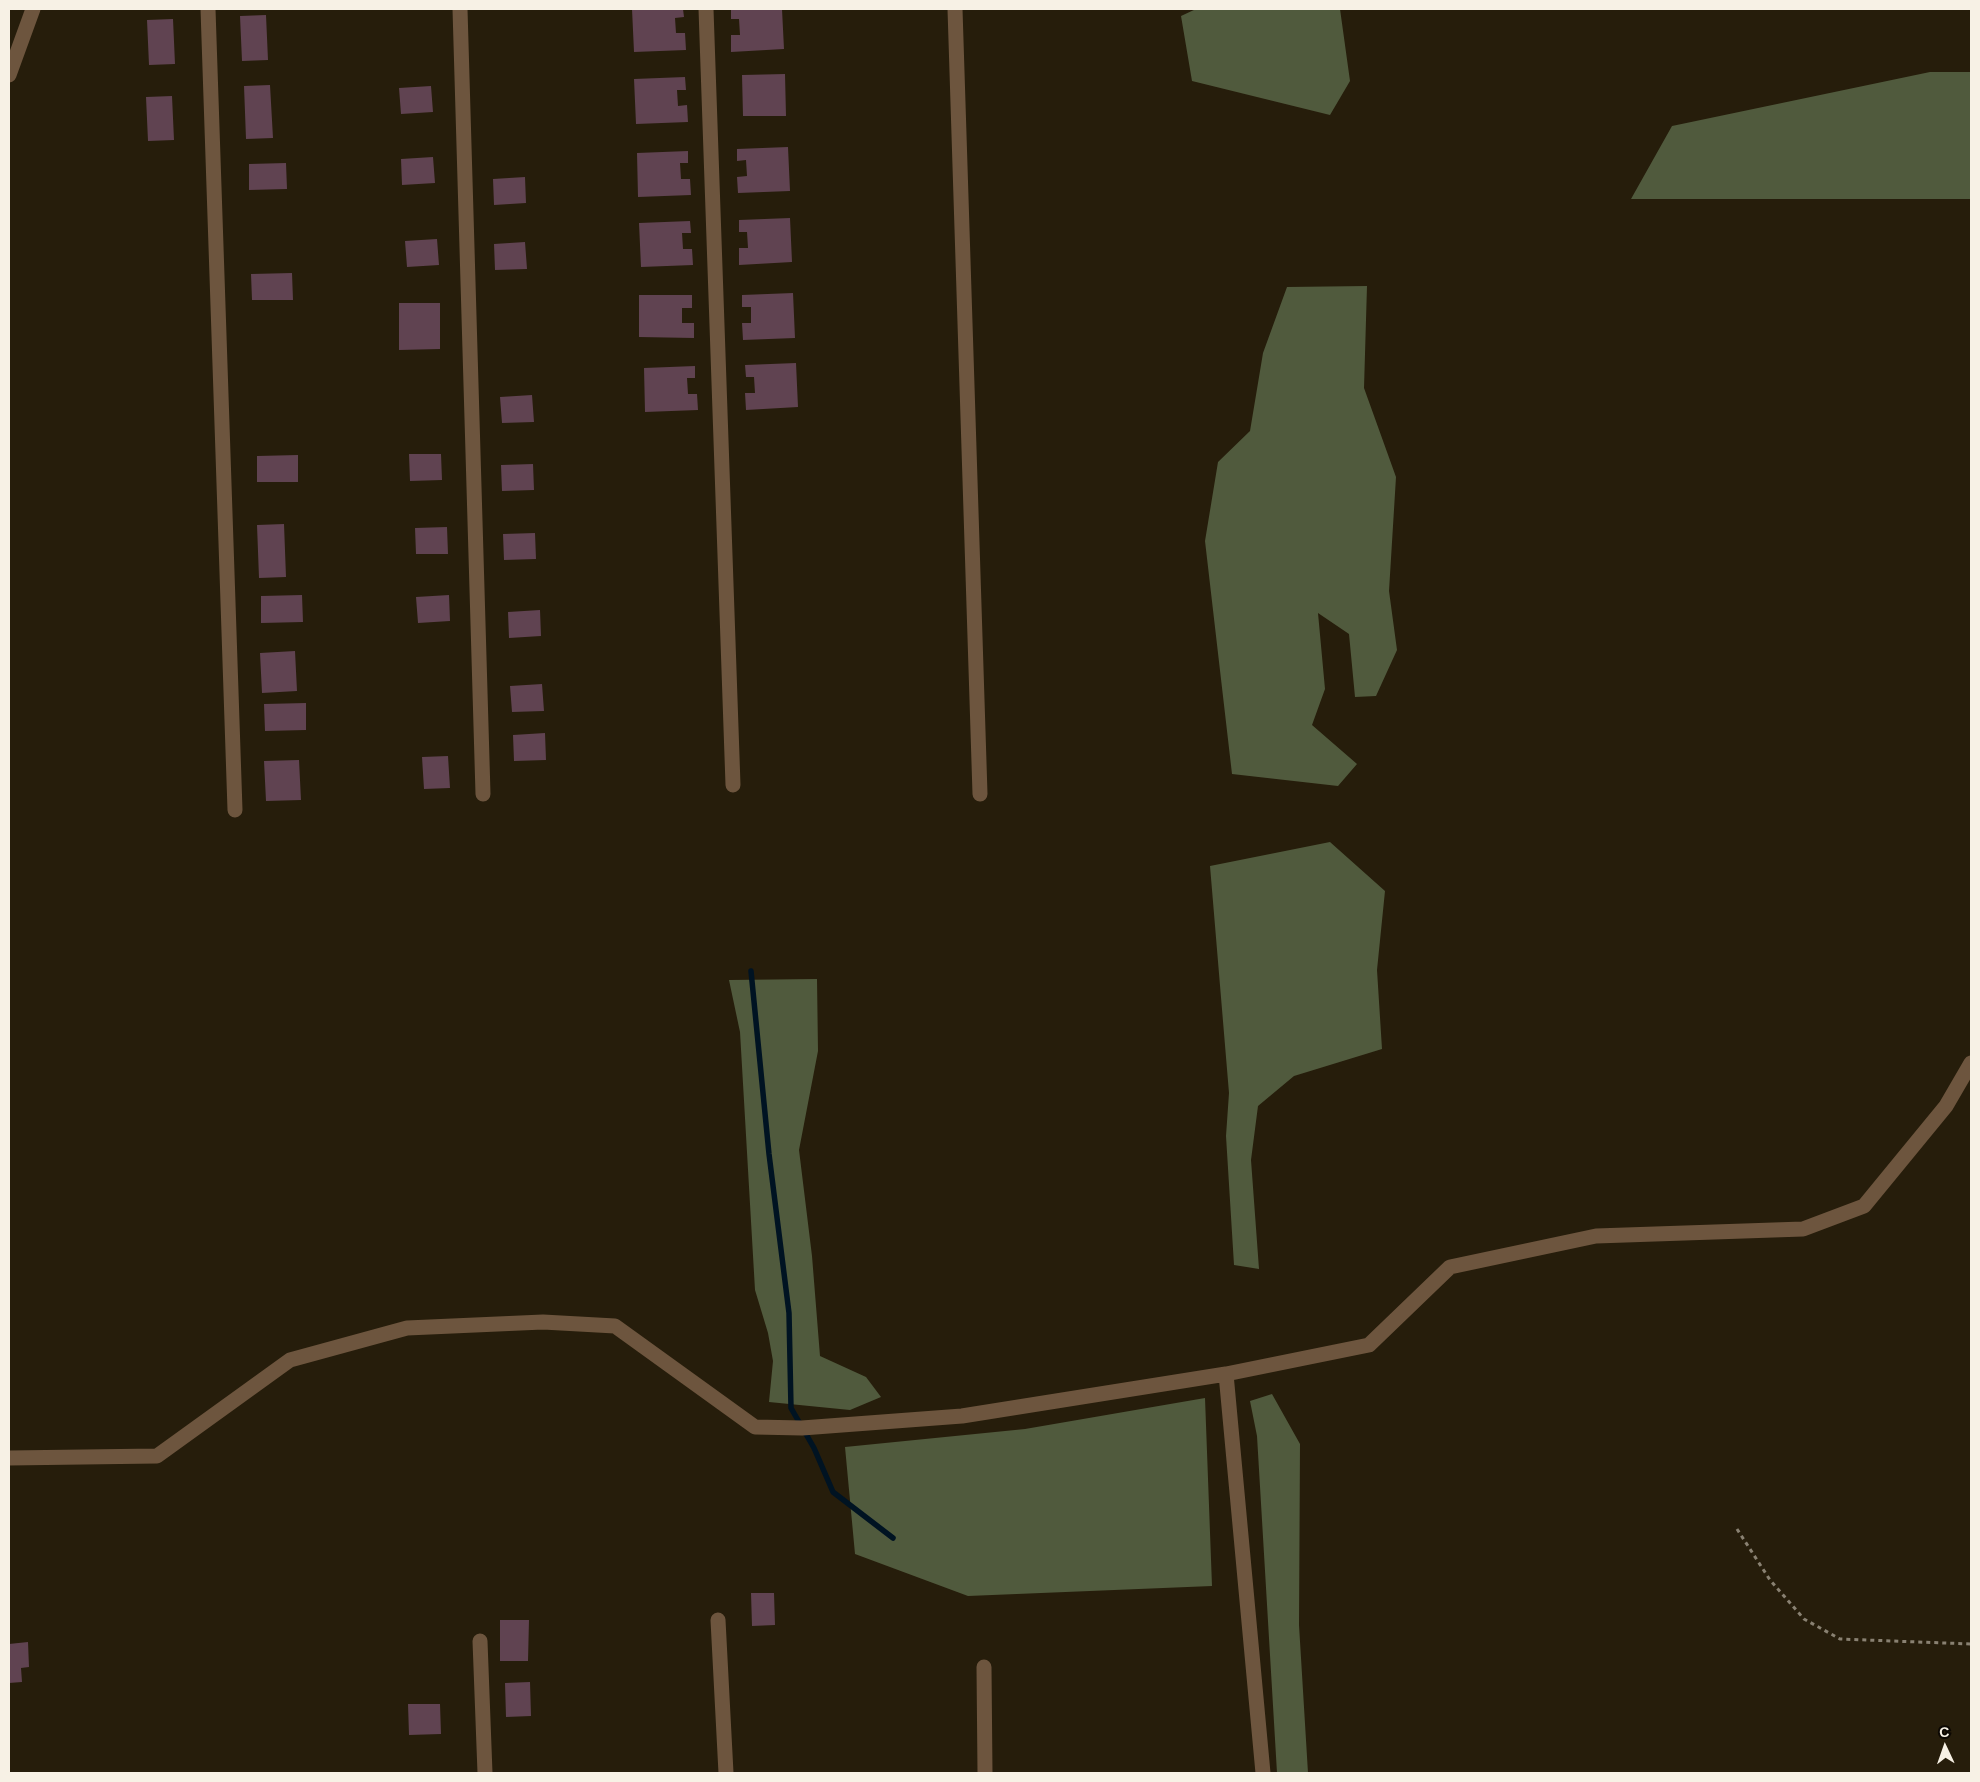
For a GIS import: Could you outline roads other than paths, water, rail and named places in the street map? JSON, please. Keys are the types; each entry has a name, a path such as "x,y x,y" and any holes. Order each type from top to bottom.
{"street":[{"path":"9,75 32,9"},
{"path":"208,9 235,810"},
{"path":"460,9 483,794"},
{"path":"706,9 733,785"},
{"path":"956,9 980,794"},
{"path":"9,1458 157,1456 290,1360 407,1328 543,1322 615,1326 755,1427 802,1428 962,1416 1226,1374 1369,1345 1450,1267 1596,1236 1803,1229 1864,1206 1946,1106 1971,1063"},
{"path":"1226,1374 1263,1773"},
{"path":"718,1620 726,1773"},
{"path":"480,1641 485,1773"},
{"path":"984,1666 985,1773"}],"waterway":[{"path":"751,971 769,1154 789,1313 791,1408 814,1448 833,1492 893,1538"}]}
